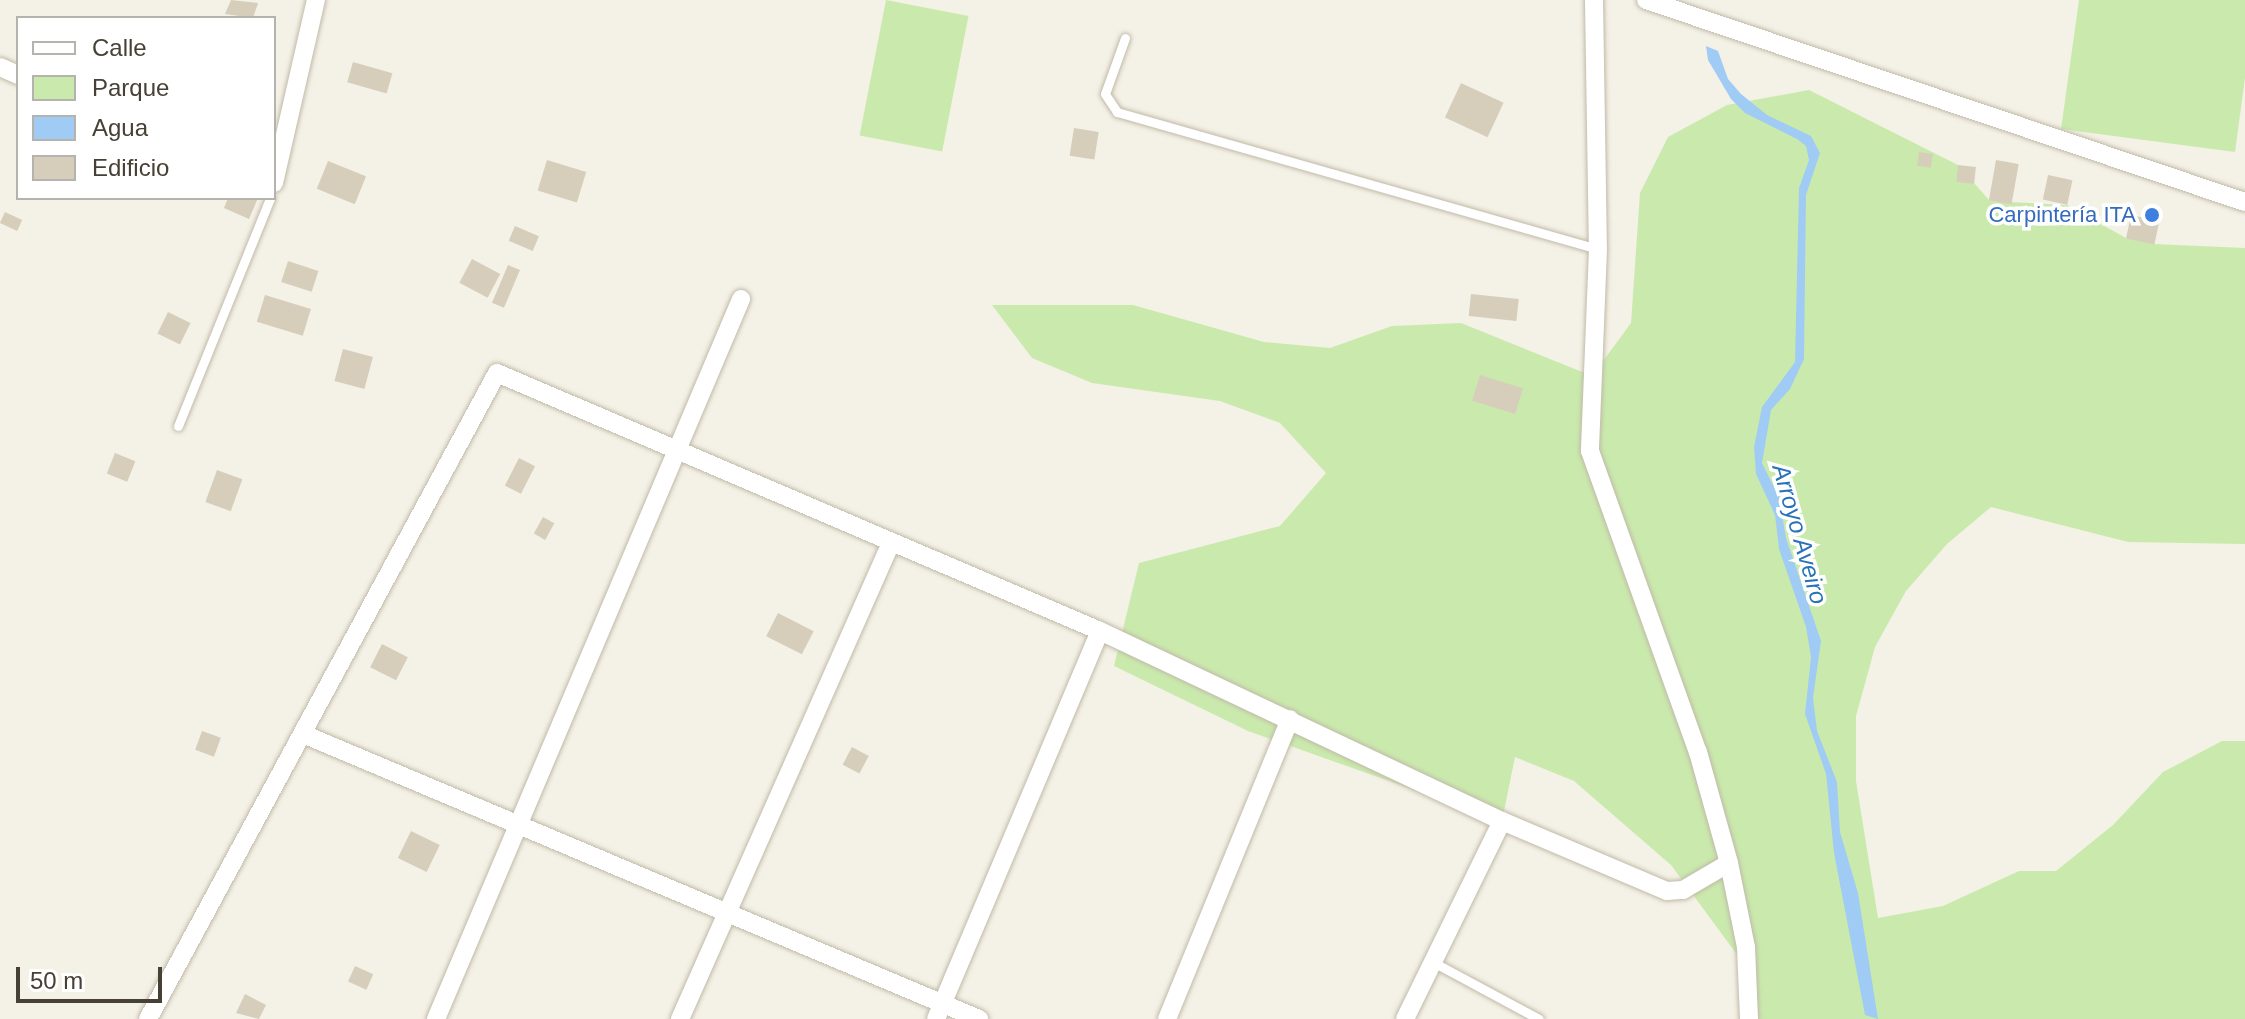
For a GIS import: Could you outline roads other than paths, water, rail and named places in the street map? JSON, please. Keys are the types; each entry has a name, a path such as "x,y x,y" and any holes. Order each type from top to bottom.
{"street":[{"path":"276,174 316,0"},
{"path":"1594,0 1598,249 1590,451 1698,752 1729,863 1746,947 1749,1019"},
{"path":"1646,0 2245,202"},
{"path":"436,1019 741,299"},
{"path":"148,1019 497,373 890,545 1100,631 1502,821 1667,891 1683,890 1729,863"},
{"path":"680,1019 890,545"},
{"path":"939,1011 1100,631"},
{"path":"1167,1019 1290,719"},
{"path":"303,734 727,913 939,1011 979,1019"},
{"path":"1405,1019 1502,821"}],"lane":[{"path":"1125,38 1105,94 1117,112 1598,249"},
{"path":"178,426 269,200"},
{"path":"1433,962 1539,1019"}],"water":[{"path":"1706,46 1718,51 1728,79 1741,94 1767,115 1811,136 1820,153 1806,195 1804,359 1790,389 1771,410 1762,463 1779,497 1786,538 1821,641 1813,698 1817,731 1837,782 1840,832 1858,893 1878,1019 1865,1015 1834,853 1826,774 1805,714 1811,657 1806,627 1779,549 1775,515 1756,474 1754,447 1762,407 1795,362 1799,188 1809,160 1806,146 1745,113 1731,99 1708,60"}],"place":[{"name":"Carpintería ITA","path":"2152,215"}],"water label":[{"name":"Arroyo Aveiro","path":"1800,534"}]}
